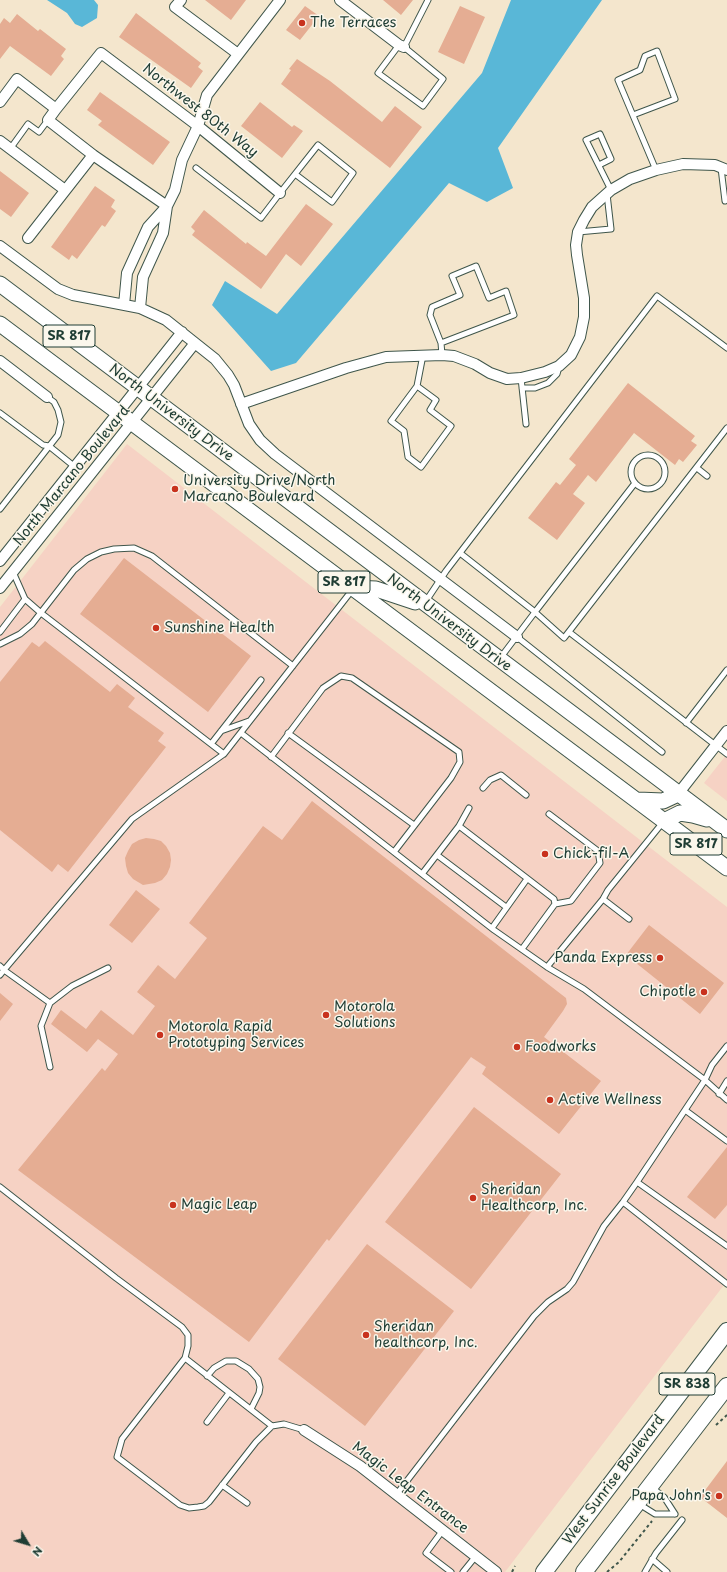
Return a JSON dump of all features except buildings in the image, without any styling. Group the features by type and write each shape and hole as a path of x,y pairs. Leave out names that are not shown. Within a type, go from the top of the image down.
{"highway":[{"name":"West Sunrise Boulevard","path":"544,1572 727,1331"},
{"name":"SR 838","path":"584,1572 727,1386"}],"main road":[{"name":"North University Drive","path":"0,284 721,826"},
{"name":"North University Drive","path":"0,324 727,868"},
{"path":"353,588 376,589 407,600 424,603"},
{"path":"638,800 663,800 678,794"},
{"path":"664,821 680,814 693,815 721,826"}],"street":[{"path":"181,0 176,7 238,54"},
{"path":"124,305 127,273 148,227 167,206 175,190 182,160 198,126 207,95 280,0"},
{"path":"340,0 401,46"},
{"name":"Northwest 80th Way","path":"56,109 101,53 198,126 280,192"},
{"path":"0,102 17,79 56,109 48,120 93,155 167,206"},
{"path":"0,141 65,190"},
{"path":"28,238 93,155"},
{"path":"241,404 346,368 386,357 423,355 454,356 475,364 490,373 521,383 559,366 571,355 580,337 584,317 584,298 576,245 578,232 592,208 609,191 630,179 656,170 683,164 715,165 725,167"},
{"path":"140,308 143,277 163,233 167,206"},
{"path":"0,246 58,289 73,295 140,308 166,320 182,332 215,359 228,375 249,424 260,440 275,454 517,637"},
{"name":"North Marcano Boulevard","path":"0,561 182,332"},
{"name":"North Marcano Boulevard","path":"0,588 195,343"},
{"path":"0,361 47,397"},
{"path":"678,794 727,731"},
{"name":"Magic Leap Entrance","path":"304,1430 360,1466 496,1572"}],"lane":[{"path":"401,46 443,79 423,106 378,73 401,46 428,0"},
{"path":"633,115 675,99 657,51 645,56 640,70 618,80 656,170"},
{"path":"10,149 28,124 39,132 48,120"},
{"path":"578,232 611,229 609,191 599,165 586,140 600,134 611,159 599,165"},
{"path":"196,168 261,218 280,192 318,145 353,173 332,202 295,174"},
{"path":"725,167 725,200 727,200"},
{"path":"441,343 514,315 506,292 489,298 476,266 452,276 460,295 432,307 430,315 441,343 442,355"},
{"path":"424,603 657,296 727,348"},
{"path":"417,386 436,400 430,410 451,426 422,467 408,457 404,431 391,421 417,386 423,355"},
{"path":"521,383 526,424"},
{"path":"0,509 58,435 61,422 58,410 54,402 47,397"},
{"path":"0,413 43,445 49,446 75,467"},
{"path":"460,554 535,612 564,638 727,428"},
{"path":"650,455 660,460 665,470 664,476 658,485 644,488 635,483 631,472 635,461 639,457 650,455"},
{"path":"697,468 707,476"},
{"path":"499,660 635,483"},
{"path":"0,644 20,634 41,613 74,570 87,559 107,550 134,548 152,556 293,666"},
{"path":"13,572 25,598 41,613 224,754"},
{"path":"0,975 2,968 132,819 224,754 353,588"},
{"path":"0,632 25,598"},
{"path":"569,632 727,754"},
{"path":"517,637 662,752"},
{"path":"686,723 727,670"},
{"path":"271,757 323,688 341,676 352,678 459,752 460,762 451,778 394,852"},
{"path":"211,744 261,680"},
{"path":"221,732 250,721"},
{"path":"241,733 492,928 547,967 584,989 705,1080 727,1100"},
{"path":"288,733 414,825"},
{"path":"483,788 490,780 501,775 526,795"},
{"path":"422,874 459,826 469,808"},
{"path":"522,949 555,904 571,902 600,863 598,851 549,814"},
{"path":"547,967 664,821"},
{"path":"459,826 554,899 555,904"},
{"path":"437,855 506,907"},
{"path":"492,928 528,879"},
{"path":"603,899 629,919"},
{"path":"2,968 50,1003"},
{"path":"50,1067 41,1026 50,1003 72,986 108,968"},
{"path":"396,1495 534,1316 548,1302 567,1289 573,1282 604,1226 637,1182 705,1080 712,1065 727,1046"},
{"path":"719,1094 727,1081"},
{"path":"685,1110 727,1141"},
{"path":"637,1182 727,1246"},
{"path":"0,1187 116,1278 182,1327 188,1335 188,1346 185,1358 122,1439 117,1457 180,1505 189,1508 204,1506 209,1502 256,1442 272,1426 284,1424 304,1430"},
{"path":"623,1202 727,1284"},
{"path":"185,1358 272,1426"},
{"path":"207,1376 214,1368 226,1361 236,1361 248,1369 258,1379 260,1387 259,1393 251,1409"},
{"path":"207,1422 229,1393"},
{"path":"222,1485 247,1503"},
{"path":"637,1502 655,1514 675,1514 664,1497 649,1486"},
{"path":"645,1572 652,1559 682,1520"},
{"path":"443,1530 426,1553 450,1572"},
{"path":"463,1572 476,1556"},
{"path":"652,1559 667,1572"}],"path":[{"path":"512,1572 515,1566"}],"shaded area":[{"path":"127,444 727,907 727,1281 505,1572 0,1572 0,607"},
{"path":"727,754 727,801 704,783"}],"water":[{"path":"47,0 94,0 98,5 97,18 82,27 75,24 67,13"},
{"path":"511,0 602,0 498,148 513,188 487,202 449,183 296,363 271,371 212,305 225,281 277,314 482,73"}],"place":[{"name":"The Terraces","path":"302,23"},
{"name":"University Drive/North Marcano Boulevard","path":"175,489"},
{"name":"Sunshine Health","path":"156,628"},
{"name":"Chick-fil-A","path":"545,854"},
{"name":"Panda Express","path":"660,958"},
{"name":"Chipotle","path":"704,992"},
{"name":"Motorola Solutions","path":"326,1015"},
{"name":"Motorola Rapid Prototyping Services","path":"160,1035"},
{"name":"Foodworks","path":"517,1047"},
{"name":"Active Wellness","path":"550,1100"},
{"name":"Sheridan Healthcorp, Inc.","path":"473,1198"},
{"name":"Magic Leap","path":"173,1205"},
{"name":"Sheridan healthcorp, Inc.","path":"366,1335"},
{"name":"Papa John's","path":"719,1496"}]}
